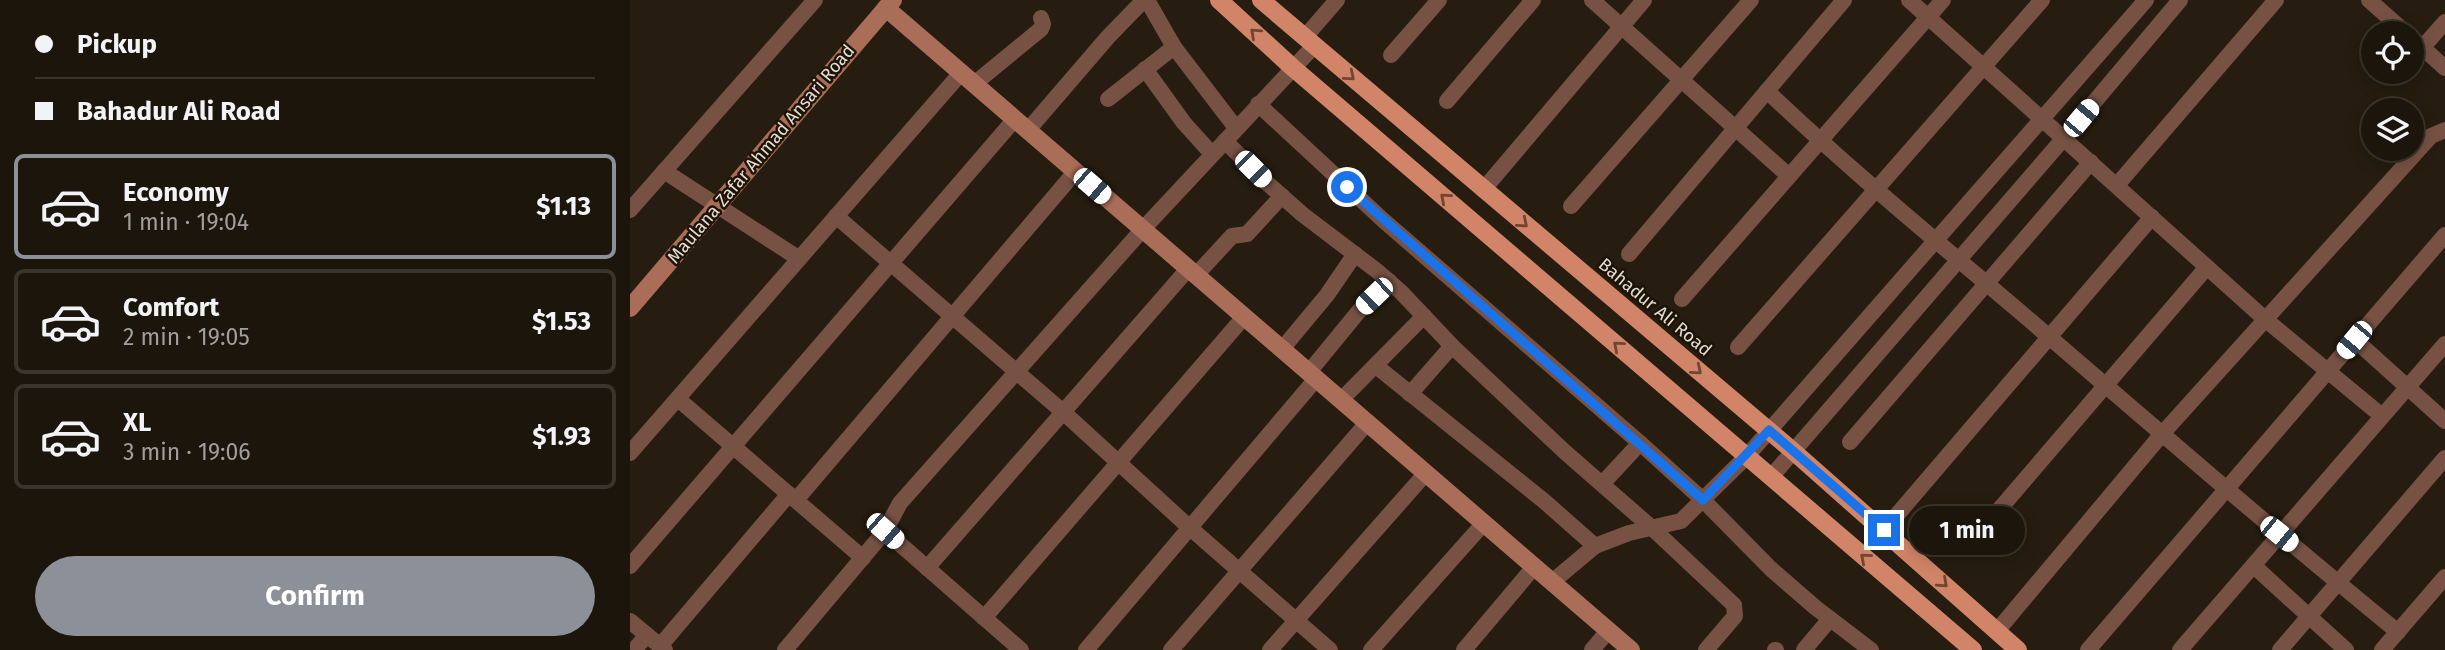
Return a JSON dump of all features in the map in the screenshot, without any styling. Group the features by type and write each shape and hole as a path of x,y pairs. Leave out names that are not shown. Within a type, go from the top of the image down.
{"main road":[{"path":"1219,0 1292,67 1973,650"},
{"name":"Bahadur Ali Road","path":"1261,0 1769,430 2018,650"}],"street":[{"path":"630,566 891,264 1021,124 1146,0 1174,47 1236,128"},
{"path":"785,650 885,531 900,503 1143,229 1292,67 1337,0"},
{"path":"1391,55 1439,0"},
{"path":"1447,101 1533,0"},
{"path":"1592,0 1789,176"},
{"path":"1483,190 1644,0"},
{"path":"1571,206 1751,0"},
{"path":"1629,254 1844,0"},
{"path":"1909,0 2266,320 2382,416"},
{"path":"1682,299 1943,0"},
{"path":"1738,347 2042,0"},
{"path":"1552,582 1595,546 1681,521 1703,500 1747,456 2146,0"},
{"path":"1771,477 2180,0"},
{"path":"2117,185 2276,0"},
{"path":"2369,0 2393,21"},
{"path":"630,210 808,2"},
{"path":"890,4 968,78 1631,650"},
{"name":"Maulana Zafar Ahmad Ansari Road","path":"630,308 890,4"},
{"path":"630,453 836,216 968,78 1041,29 1041,18"},
{"path":"2424,38 2445,22"},
{"path":"1108,99 1174,47"},
{"path":"2424,49 2445,68"},
{"path":"1145,69 1184,123 1212,154"},
{"path":"1767,91 1820,141 1958,261 2398,632"},
{"path":"1258,104 1433,265 1703,500 1771,569 1871,650"},
{"path":"1997,631 2162,434 2431,136 2445,130"},
{"path":"1225,141 1282,196 1389,281 1452,346 1564,452 1734,605 1735,615 1706,650"},
{"path":"1850,442 2091,162"},
{"path":"664,171 798,258"},
{"path":"630,621 662,648 1076,171"},
{"path":"928,568 1062,411 1192,272 1231,236 1247,234 1282,196"},
{"path":"836,216 1062,411 1238,571 1330,650"},
{"path":"1884,530 2152,217"},
{"path":"2088,650 2445,235"},
{"path":"1282,349 1327,295 1355,254"},
{"path":"1968,546 2207,267"},
{"path":"1086,650 1313,376 1359,311 1389,281"},
{"path":"1341,400 1424,316"},
{"path":"984,618 1244,317"},
{"path":"2354,340 2445,421"},
{"path":"2180,650 2445,344"},
{"path":"1410,394 1452,346"},
{"path":"1376,366 1544,501 1595,546"},
{"path":"678,399 863,558"},
{"path":"1171,650 1367,423"},
{"path":"1602,484 1640,443"},
{"path":"2280,650 2445,458"},
{"path":"1270,650 1426,473"},
{"path":"1371,650 1484,523"},
{"path":"885,531 1021,650"},
{"path":"2254,566 2346,650"},
{"path":"1464,650 1534,567"},
{"path":"2382,650 2445,577"},
{"path":"1804,650 1830,619"},
{"path":"1592,650 1608,631"},
{"path":"634,650 647,635"}],"route":[{"path":"1347,187 1504,328 1612,418 1703,500 1769,430 1884,530"}]}
